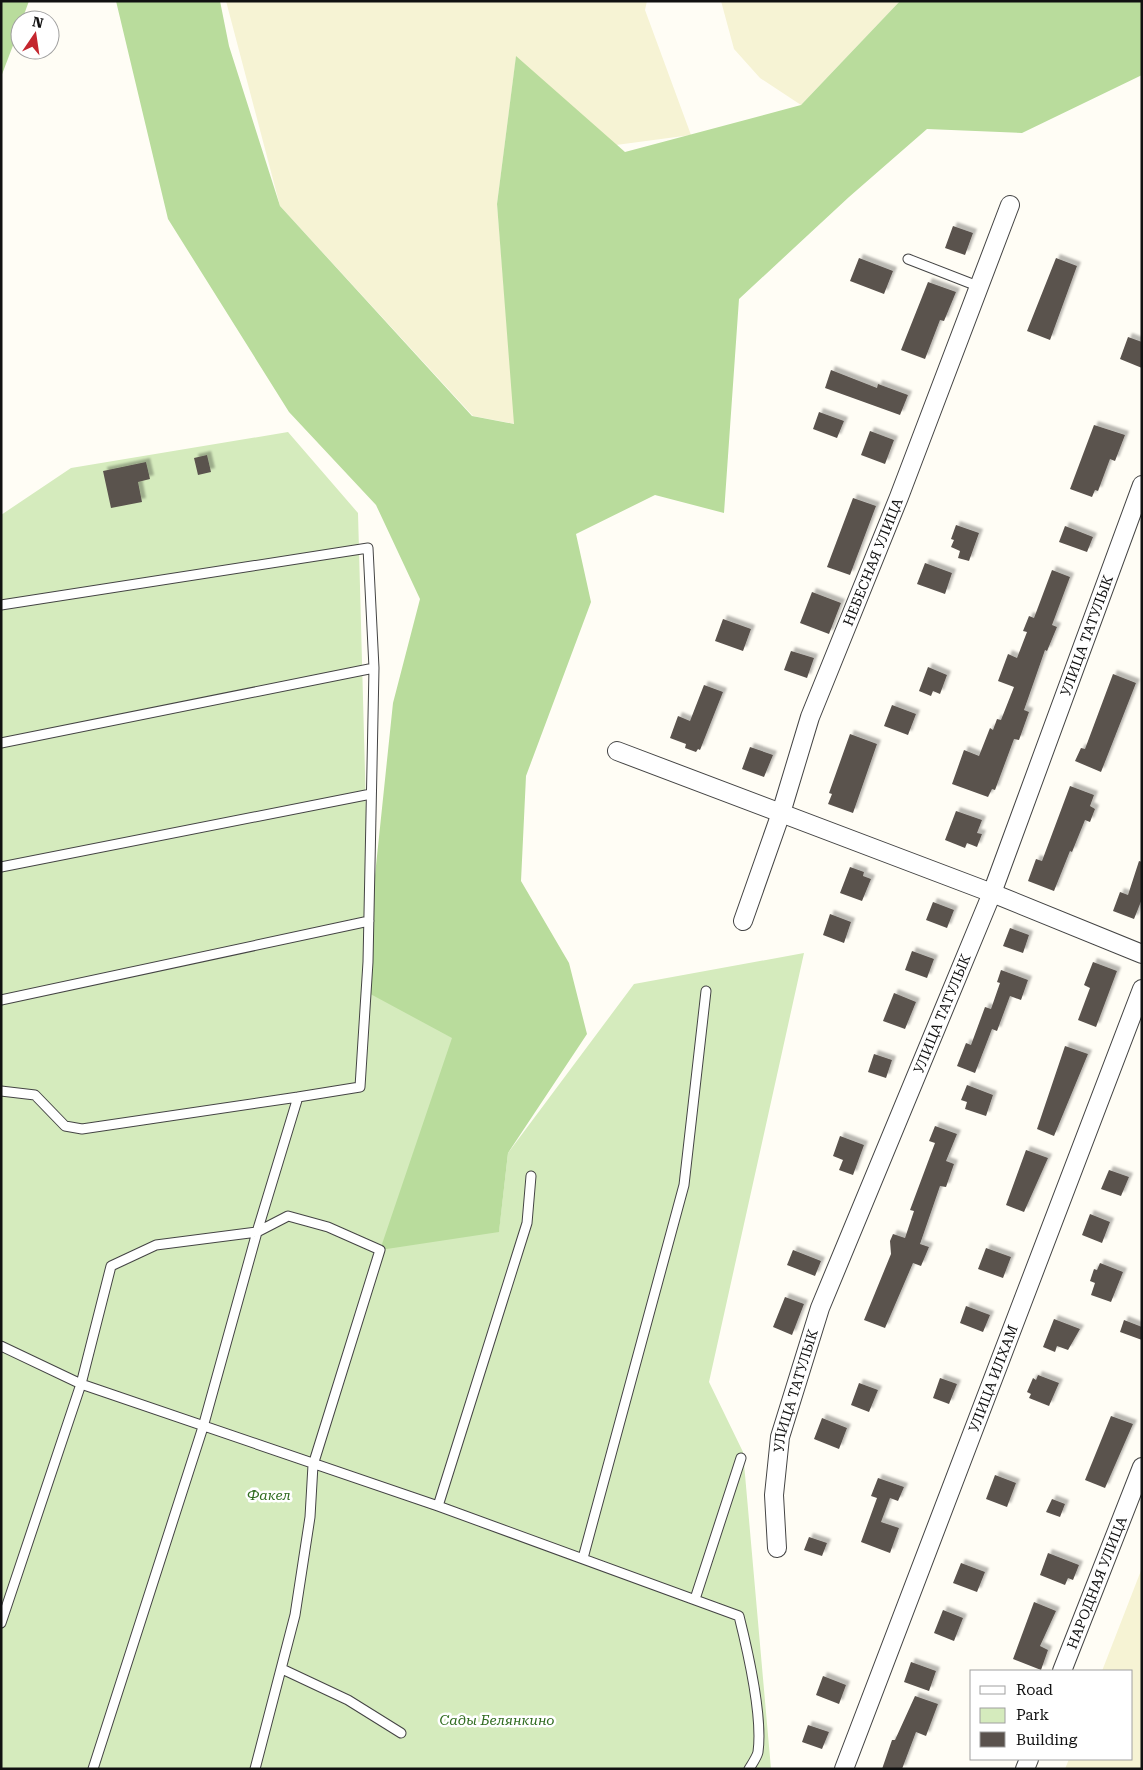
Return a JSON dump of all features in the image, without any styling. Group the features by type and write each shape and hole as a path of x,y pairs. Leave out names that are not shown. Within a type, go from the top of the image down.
{"street":[{"name":"НЕБЕСНАЯ УЛИЦА","path":"743,921 781,813 810,717 899,497 1010,205"},
{"name":"УЛИЦА ТАТУЛЫК","path":"777,1548 774,1495 780,1437 820,1308 992,893 1142,485"},
{"path":"617,751 992,893 1142,954"},
{"name":"УЛИЦА ИЛХАМ","path":"844,1769 1142,989"},
{"name":"НАРОДНАЯ УЛИЦА","path":"1062,1670 1142,1467"}],"lane":[{"path":"908,259 980,287"},
{"path":"1,605 368,548 374,668 369,921 360,1087 82,1129 65,1126 35,1095 1,1091"},
{"path":"1,743 374,668"},
{"path":"1,867 371,794"},
{"path":"1,1000 369,921"},
{"path":"582,1558 684,1184 706,991"},
{"path":"93,1769 202,1427 257,1232 298,1097"},
{"path":"438,1506 527,1222 531,1176"},
{"path":"1,1624 80,1384 111,1266 156,1245 257,1232 288,1216 328,1227 380,1250 313,1465 307,1537 295,1615 255,1769"},
{"path":"1,1346 80,1384 313,1465 438,1506 739,1616 748,1653 758,1722 758,1753 749,1769"},
{"path":"695,1599 741,1458"},
{"path":"282,1669 348,1700 401,1734"}],"shaded area":[{"path":"226,1 647,1 645,10 691,135 616,145 516,57 497,204 515,424 473,416 280,206"},
{"path":"721,1 900,1 801,105 760,78 734,49"},
{"path":"1142,1568 1142,1769 1065,1769 1069,1760 1133,1760 1133,1670 1102,1670"}],"green space":[{"path":"1,1 29,1 26,10 10,10 10,53 1,77"},
{"path":"116,1 220,1 229,46 280,206 472,416 514,424 497,204 516,56 625,152 801,105 900,1 1142,1 1142,75 1022,133 927,129 849,197 739,299 724,513 655,495 576,534 591,602 526,776 521,881 569,963 587,1034 508,1153 499,1232 380,1250 452,1038 363,990 393,703 420,599 376,505 289,412 168,219"},
{"name":"Факел","path":"288,432 358,513 369,921 461,1042 499,1231 508,1153 634,984 804,953 709,1382 743,1452 771,1769 1,1769 1,515 71,468"}],"building":[{"path":"953,226 973,233 965,255 945,248"},
{"path":"859,258 893,271 884,294 850,281"},
{"path":"1056,258 1077,266 1050,340 1027,331"},
{"path":"928,282 956,292 944,321 940,320 925,359 901,350"},
{"path":"1128,337 1142,342 1142,368 1120,359"},
{"path":"831,370 877,388 878,384 908,395 900,415 825,388"},
{"path":"819,412 844,421 837,438 813,429"},
{"path":"1094,425 1125,435 1115,461 1110,459 1098,491 1095,490 1092,497 1070,489"},
{"path":"870,431 894,440 885,464 861,455"},
{"path":"207,455 211,472 198,475 194,458"},
{"path":"146,462 150,479 138,482 142,502 111,508 103,471"},
{"path":"853,498 876,506 850,575 827,567"},
{"path":"956,525 979,533 969,561 958,558 960,551 951,547 954,540 951,539"},
{"path":"1065,526 1093,537 1087,552 1059,542"},
{"path":"925,563 952,573 945,594 917,584"},
{"path":"1052,570 1070,577 1052,625 1057,627 1047,651 1045,650 1024,710 1029,712 1019,740 1014,739 995,790 992,789 988,797 952,784 964,750 979,756 990,728 993,730 997,719 1001,720 1014,687 998,681 1008,654 1017,658 1027,632 1023,631 1029,616 1034,618"},
{"path":"812,592 841,603 829,634 800,623"},
{"path":"723,619 751,629 743,651 715,641"},
{"path":"791,651 814,658 807,678 784,670"},
{"path":"928,667 947,675 940,694 933,691 931,696 919,691"},
{"path":"1113,674 1136,683 1101,772 1075,761 1081,748 1085,749"},
{"path":"704,685 723,692 700,750 698,749 696,752 685,748 686,744 670,738 678,716 690,721"},
{"path":"892,705 916,714 908,735 884,726"},
{"path":"850,734 877,744 853,813 828,804 832,794 829,793"},
{"path":"750,747 773,755 764,777 742,769"},
{"path":"1070,786 1094,795 1090,806 1095,809 1090,822 1085,820 1054,891 1028,881 1036,859 1042,861"},
{"path":"956,811 982,820 977,833 982,834 977,847 967,843 965,848 945,840"},
{"path":"1139,861 1142,862 1142,899 1134,919 1113,911 1120,892 1128,895"},
{"path":"850,867 864,872 863,876 871,879 862,901 840,893"},
{"path":"933,902 954,910 947,928 926,920"},
{"path":"830,914 851,922 844,943 823,935"},
{"path":"1010,928 1029,935 1023,953 1003,946"},
{"path":"912,951 934,959 927,978 905,970"},
{"path":"1093,962 1117,971 1096,1027 1078,1020 1090,988 1084,985"},
{"path":"1001,970 1028,980 1021,1000 1010,996 997,1031 992,1029 975,1073 957,1066 966,1043 971,1045 985,1007 991,1009 1000,983 997,982"},
{"path":"894,993 916,1002 905,1029 883,1021"},
{"path":"1065,1046 1088,1054 1054,1136 1037,1129"},
{"path":"874,1054 892,1060 886,1078 868,1072"},
{"path":"967,1085 993,1095 986,1116 965,1109 967,1102 961,1100"},
{"path":"935,1126 957,1134 946,1161 954,1164 946,1187 940,1186 920,1244 929,1247 921,1266 913,1263 885,1328 864,1320 891,1254 890,1241 893,1234 905,1238 914,1211 910,1210 935,1143 929,1141"},
{"path":"840,1136 864,1145 853,1175 839,1170 843,1160 833,1156"},
{"path":"1026,1150 1048,1158 1024,1212 1006,1205"},
{"path":"1109,1170 1129,1177 1121,1196 1101,1189"},
{"path":"1090,1214 1110,1222 1102,1243 1082,1235"},
{"path":"986,1248 1011,1257 1003,1278 978,1269"},
{"path":"793,1250 821,1261 815,1276 787,1265"},
{"path":"1100,1263 1123,1272 1111,1302 1091,1295 1095,1283 1090,1281 1094,1269 1097,1270"},
{"path":"785,1297 804,1304 792,1335 773,1327"},
{"path":"966,1306 990,1315 983,1332 960,1323"},
{"path":"1054,1319 1080,1329 1068,1350 1057,1346 1055,1352 1043,1347"},
{"path":"1124,1320 1142,1327 1142,1340 1120,1332"},
{"path":"1038,1375 1059,1383 1049,1406 1029,1398 1031,1394 1027,1392 1033,1378 1036,1380"},
{"path":"940,1378 957,1384 949,1404 933,1398"},
{"path":"859,1383 878,1390 869,1412 851,1405"},
{"path":"1111,1416 1133,1424 1105,1488 1085,1480"},
{"path":"822,1418 847,1428 839,1449 814,1439"},
{"path":"995,1475 1016,1483 1007,1507 986,1499"},
{"path":"878,1478 904,1487 898,1501 890,1498 881,1522 899,1528 890,1553 861,1542 877,1498 871,1496"},
{"path":"1052,1499 1065,1504 1060,1517 1046,1512"},
{"path":"809,1537 827,1543 822,1556 804,1550"},
{"path":"1048,1553 1079,1565 1073,1580 1068,1578 1065,1585 1040,1575"},
{"path":"961,1563 985,1572 977,1592 953,1583"},
{"path":"1034,1602 1056,1611 1040,1646 1048,1650 1041,1670 1013,1659"},
{"path":"943,1610 963,1618 954,1641 934,1633"},
{"path":"911,1662 936,1671 929,1691 904,1682"},
{"path":"823,1676 846,1685 839,1704 816,1695"},
{"path":"915,1696 938,1704 926,1736 916,1732 902,1769 882,1769 892,1740 895,1740"},
{"path":"808,1725 829,1732 822,1749 802,1742"}],"park label":[{"name":"Сады Белянкино","path":"497,1720"}]}
